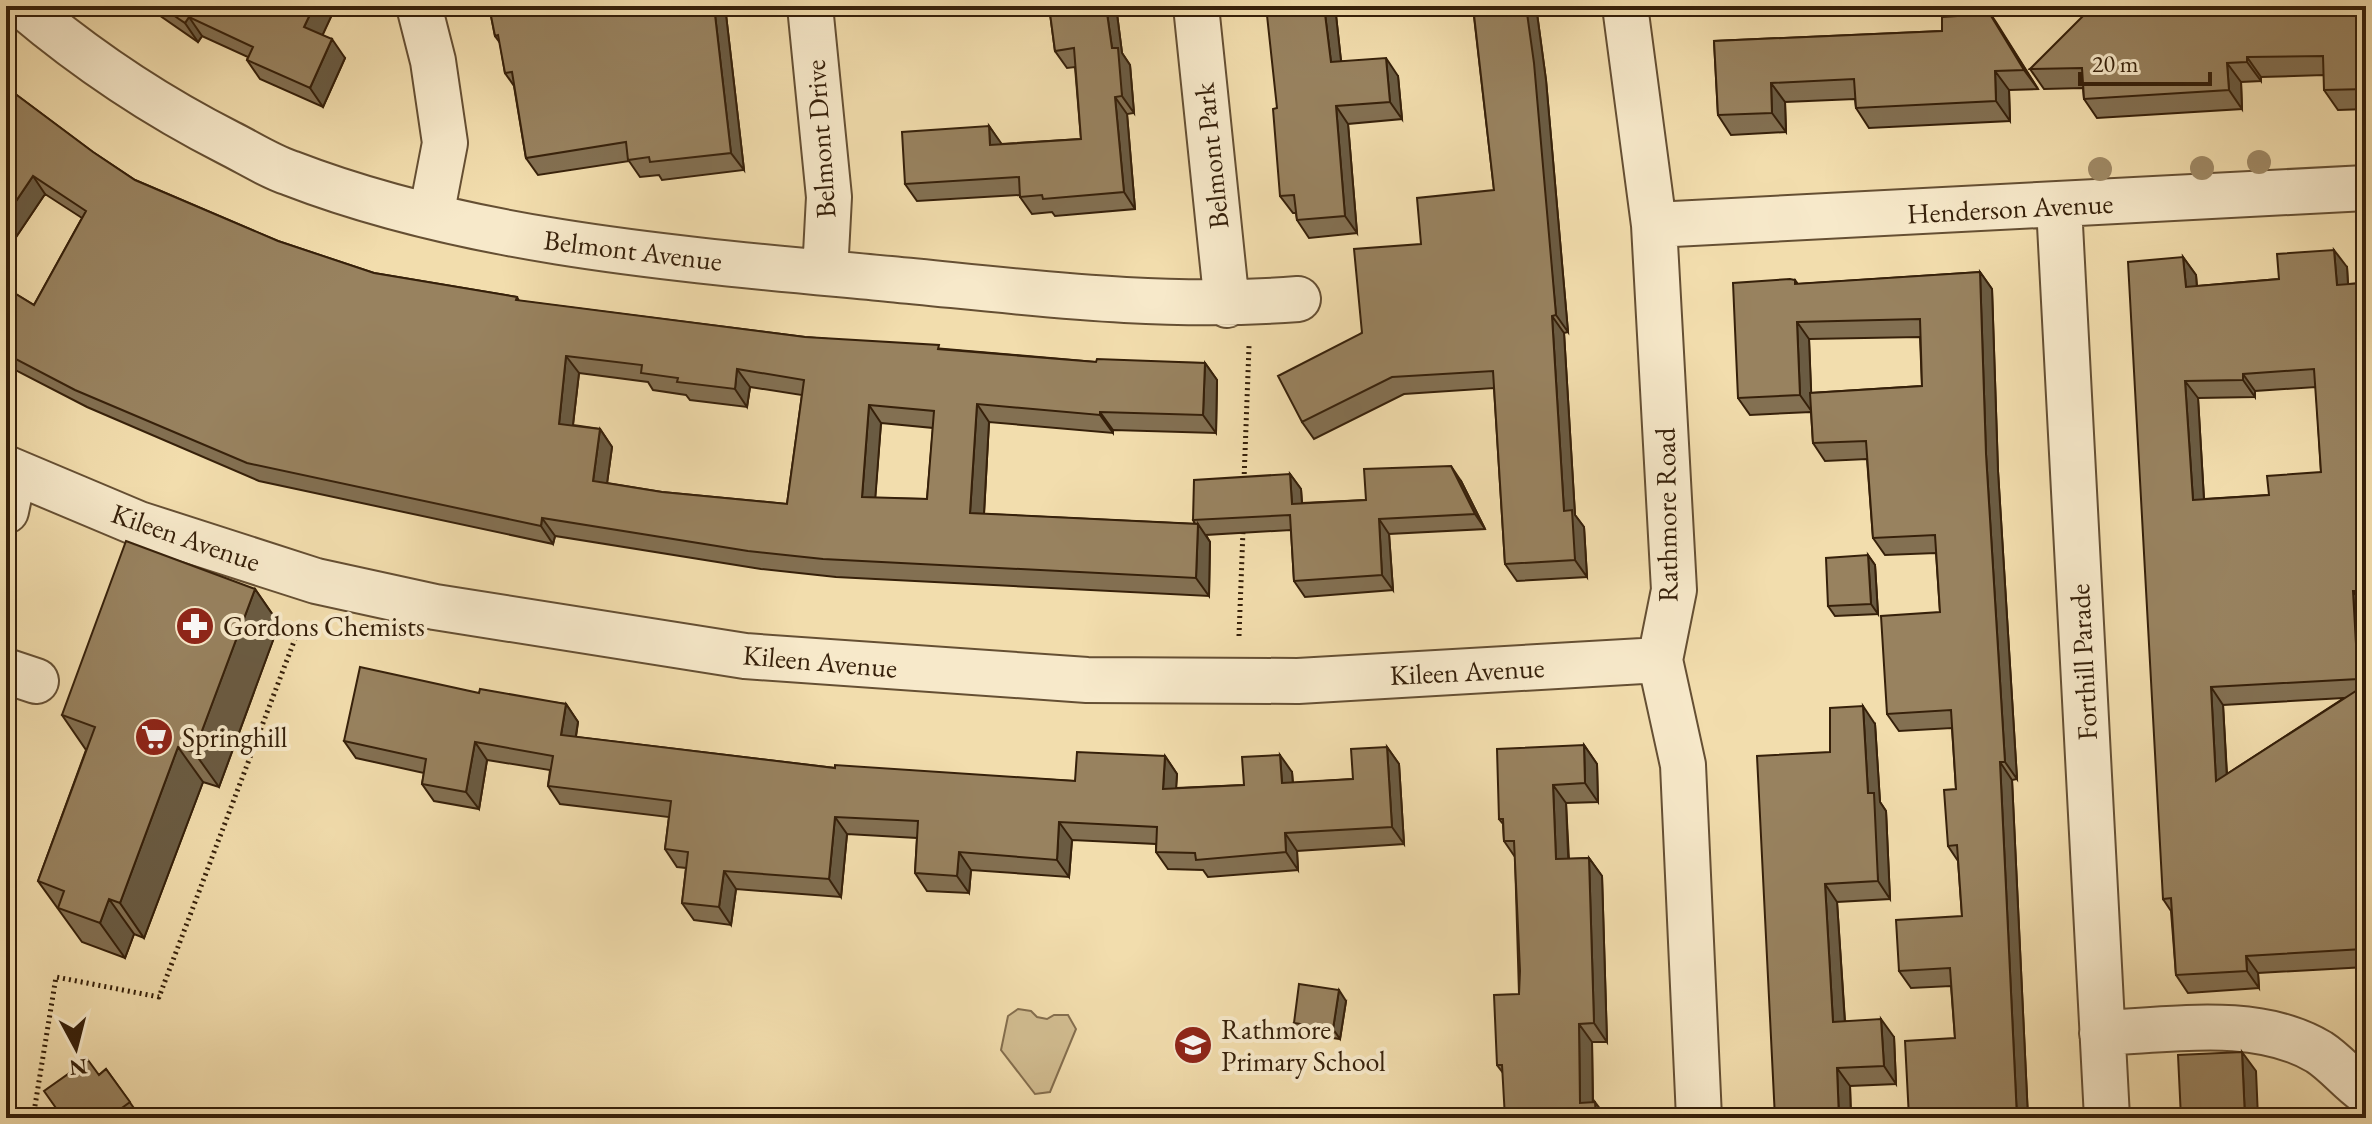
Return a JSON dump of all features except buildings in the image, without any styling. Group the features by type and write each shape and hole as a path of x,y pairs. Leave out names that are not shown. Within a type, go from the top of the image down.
{"street":[{"name":"Belmont Avenue","path":"23,6 76,51 160,108 288,173 431,216 516,236 825,273 1138,303 1238,304 1298,299"},
{"path":"419,6 433,61 445,143 431,216"},
{"name":"Belmont Drive","path":"810,6 829,197 825,273"},
{"name":"Belmont Park","path":"1196,6 1238,304"},
{"name":"Rathmore Road","path":"1625,6 1654,225 1674,590 1660,660 1683,765 1699,1118"},
{"name":"Henderson Avenue","path":"1654,225 2366,188"},
{"name":"Forthill Parade","path":"2059,206 2107,1118"},
{"name":"Kileen Avenue","path":"9,484 316,581 435,607 745,656 1087,680 1237,681 1298,681 1660,660"},
{"path":"2102,1033 2234,1030 2281,1035 2321,1053 2366,1092"}],"path":[{"path":"1238,304 1244,494"},
{"path":"1237,681 1243,526"},
{"path":"33,1118 56,977 159,997 316,581"}],"shaded area":[{"path":"1018,1009 1047,1019 1054,1015 1068,1015 1076,1029 1050,1092 1035,1094 1001,1050 1008,1016"}],"place":[{"name":"Gordons Chemists","path":"195,626"},
{"name":"Springhill","path":"154,737"},
{"name":"Rathmore Primary School","path":"1193,1045"}]}
